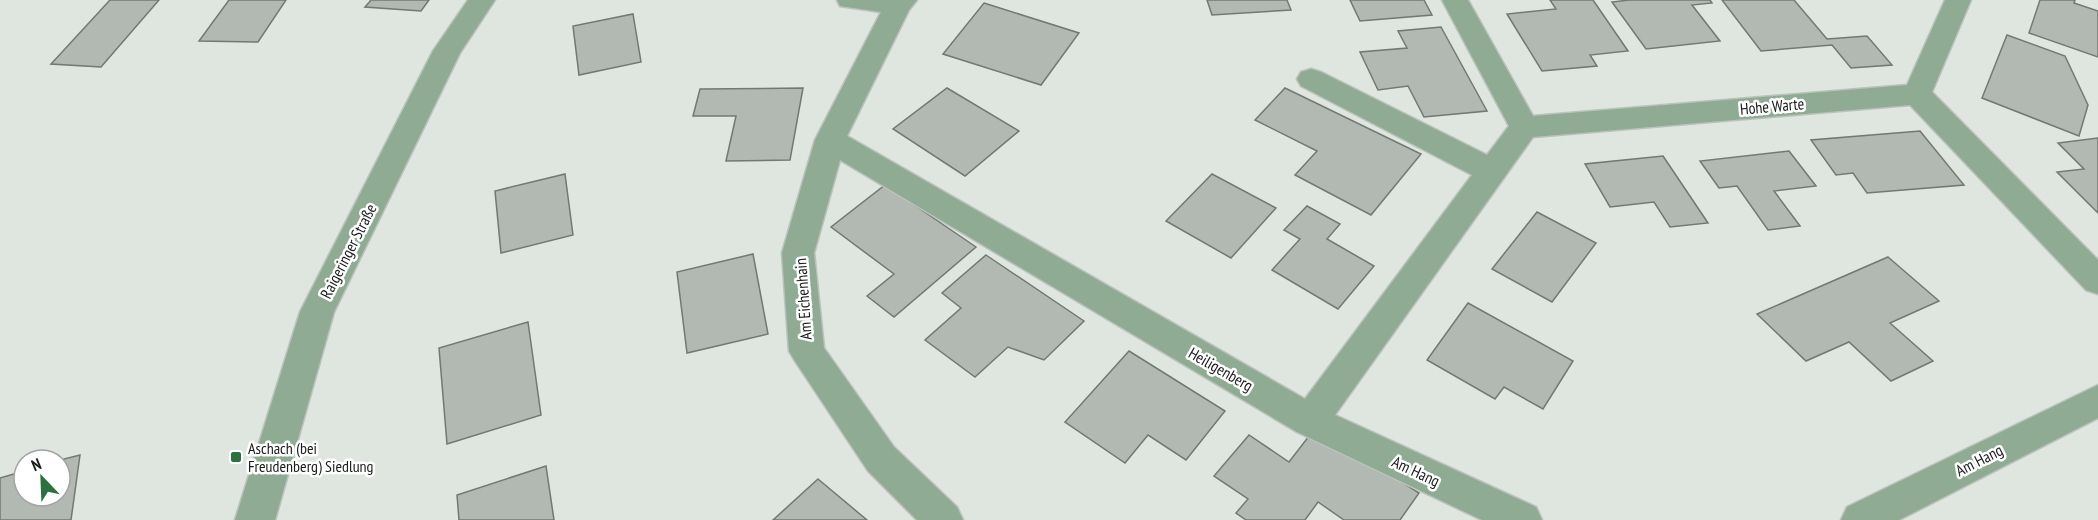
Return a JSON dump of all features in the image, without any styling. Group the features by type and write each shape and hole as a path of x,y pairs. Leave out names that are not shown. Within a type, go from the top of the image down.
{"street":[{"name":"Raigeringer Straße","path":"255,520 317,312 447,51 482,0"},
{"path":"830,141 901,2 850,0"},
{"path":"1310,421 1524,127 1455,0"},
{"path":"1958,0 1917,94 2098,280"},
{"path":"1311,79 1493,172"},
{"name":"Hohe Warte","path":"1524,127 1917,94"},
{"name":"Heiligenberg","path":"830,141 1310,421"},
{"name":"Am Eichenhain","path":"830,141 798,253 807,351 881,459 943,520"},
{"name":"Am Hang","path":"1860,520 2098,400"},
{"name":"Am Hang","path":"1310,421 1522,520"}],"building":[{"path":"110,0 159,0 101,67 51,64"},
{"path":"229,0 286,0 258,42 199,41"},
{"path":"371,0 429,0 421,11 365,7"},
{"path":"1207,0 1287,0 1291,10 1212,15"},
{"path":"1350,0 1424,0 1432,15 1360,21"},
{"path":"1550,0 1593,0 1628,51 1590,55 1597,66 1542,71 1507,14 1556,9"},
{"path":"1710,0 1712,3 1692,5 1720,41 1646,49 1612,2"},
{"path":"1722,0 1794,0 1827,39 1867,36 1892,65 1851,68 1832,45 1761,51"},
{"path":"2040,0 2075,0 2074,3 2098,11 2098,57 2029,33"},
{"path":"984,3 1079,33 1041,85 943,54"},
{"path":"633,14 641,62 579,75 573,26"},
{"path":"1441,27 1487,111 1424,117 1408,86 1378,90 1360,52 1407,48 1398,31"},
{"path":"2007,35 2065,56 2088,105 2079,136 1982,98"},
{"path":"803,88 790,160 726,161 736,116 693,116 700,89"},
{"path":"947,88 1019,131 965,176 893,129"},
{"path":"1285,88 1421,154 1371,215 1295,175 1317,151 1255,120"},
{"path":"1920,131 1964,185 1867,193 1853,173 1836,175 1811,140"},
{"path":"2098,138 2098,213 2057,172 2084,169 2058,143"},
{"path":"1789,151 1816,186 1774,191 1800,226 1768,230 1737,186 1719,188 1700,161"},
{"path":"1663,156 1708,223 1670,227 1654,202 1610,207 1585,164"},
{"path":"565,174 573,235 501,253 495,191"},
{"path":"1212,174 1276,208 1231,258 1166,221"},
{"path":"885,185 976,247 894,317 867,296 894,274 831,227"},
{"path":"1307,206 1340,224 1327,239 1374,266 1338,309 1272,270 1300,239 1284,230"},
{"path":"1537,212 1596,243 1552,302 1492,269"},
{"path":"753,254 768,334 687,353 677,272"},
{"path":"986,255 1084,321 1044,360 1008,347 975,377 925,340 961,308 942,293"},
{"path":"1888,257 1939,301 1890,323 1933,361 1891,381 1849,342 1806,361 1757,314"},
{"path":"1468,303 1573,361 1543,409 1504,387 1495,399 1427,360"},
{"path":"528,322 541,415 447,444 439,348"},
{"path":"1129,351 1225,411 1186,460 1148,435 1125,463 1065,422"},
{"path":"1316,427 1419,493 1400,520 1344,520 1318,502 1305,520 1246,520 1236,513 1248,499 1214,476 1249,435 1289,462"},
{"path":"80,455 71,520 0,520 0,478 12,474 12,508 72,508 72,457"},
{"path":"546,466 554,520 459,520 457,495"},
{"path":"818,479 867,520 773,520"}],"place":[{"name":"Aschach (bei Freudenberg) Siedlung","path":"236,457"}]}
